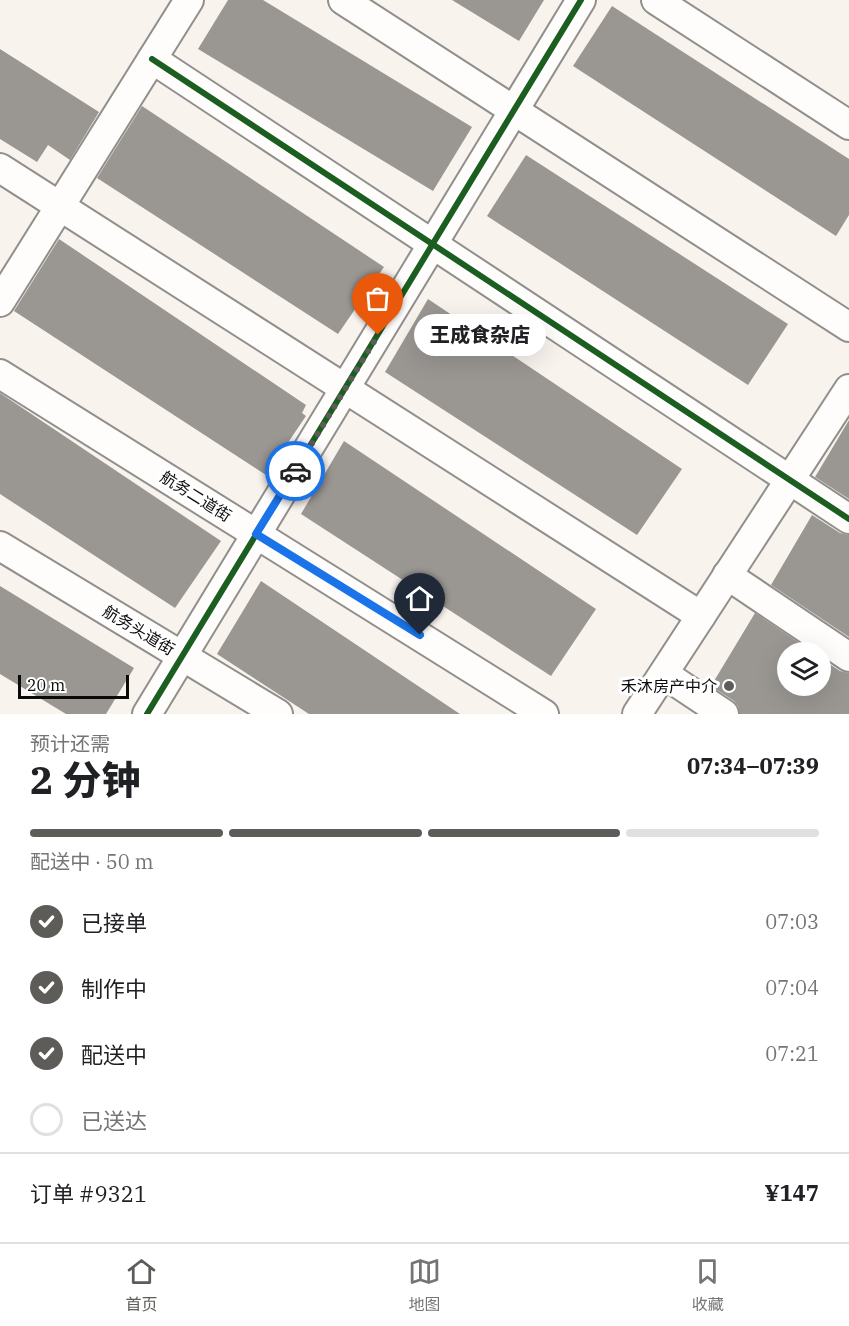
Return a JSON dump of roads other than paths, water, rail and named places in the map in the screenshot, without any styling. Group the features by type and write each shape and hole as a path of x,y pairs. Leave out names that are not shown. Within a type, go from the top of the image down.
{"street":[{"path":"0,302 189,0"},
{"path":"343,0 849,327"},
{"path":"147,714 581,0"},
{"path":"656,0 849,125"},
{"path":"152,59 849,519"},
{"path":"0,168 701,616"},
{"name":"航务二道街","path":"0,374 544,714"},
{"path":"637,714 849,389"},
{"name":"航务头道街","path":"0,546 278,714"},
{"path":"727,575 849,657"},
{"path":"664,674 724,714"}],"place":[{"name":"王成食杂店","path":"378,335"},
{"name":"禾沐房产中介","path":"729,686"}]}
